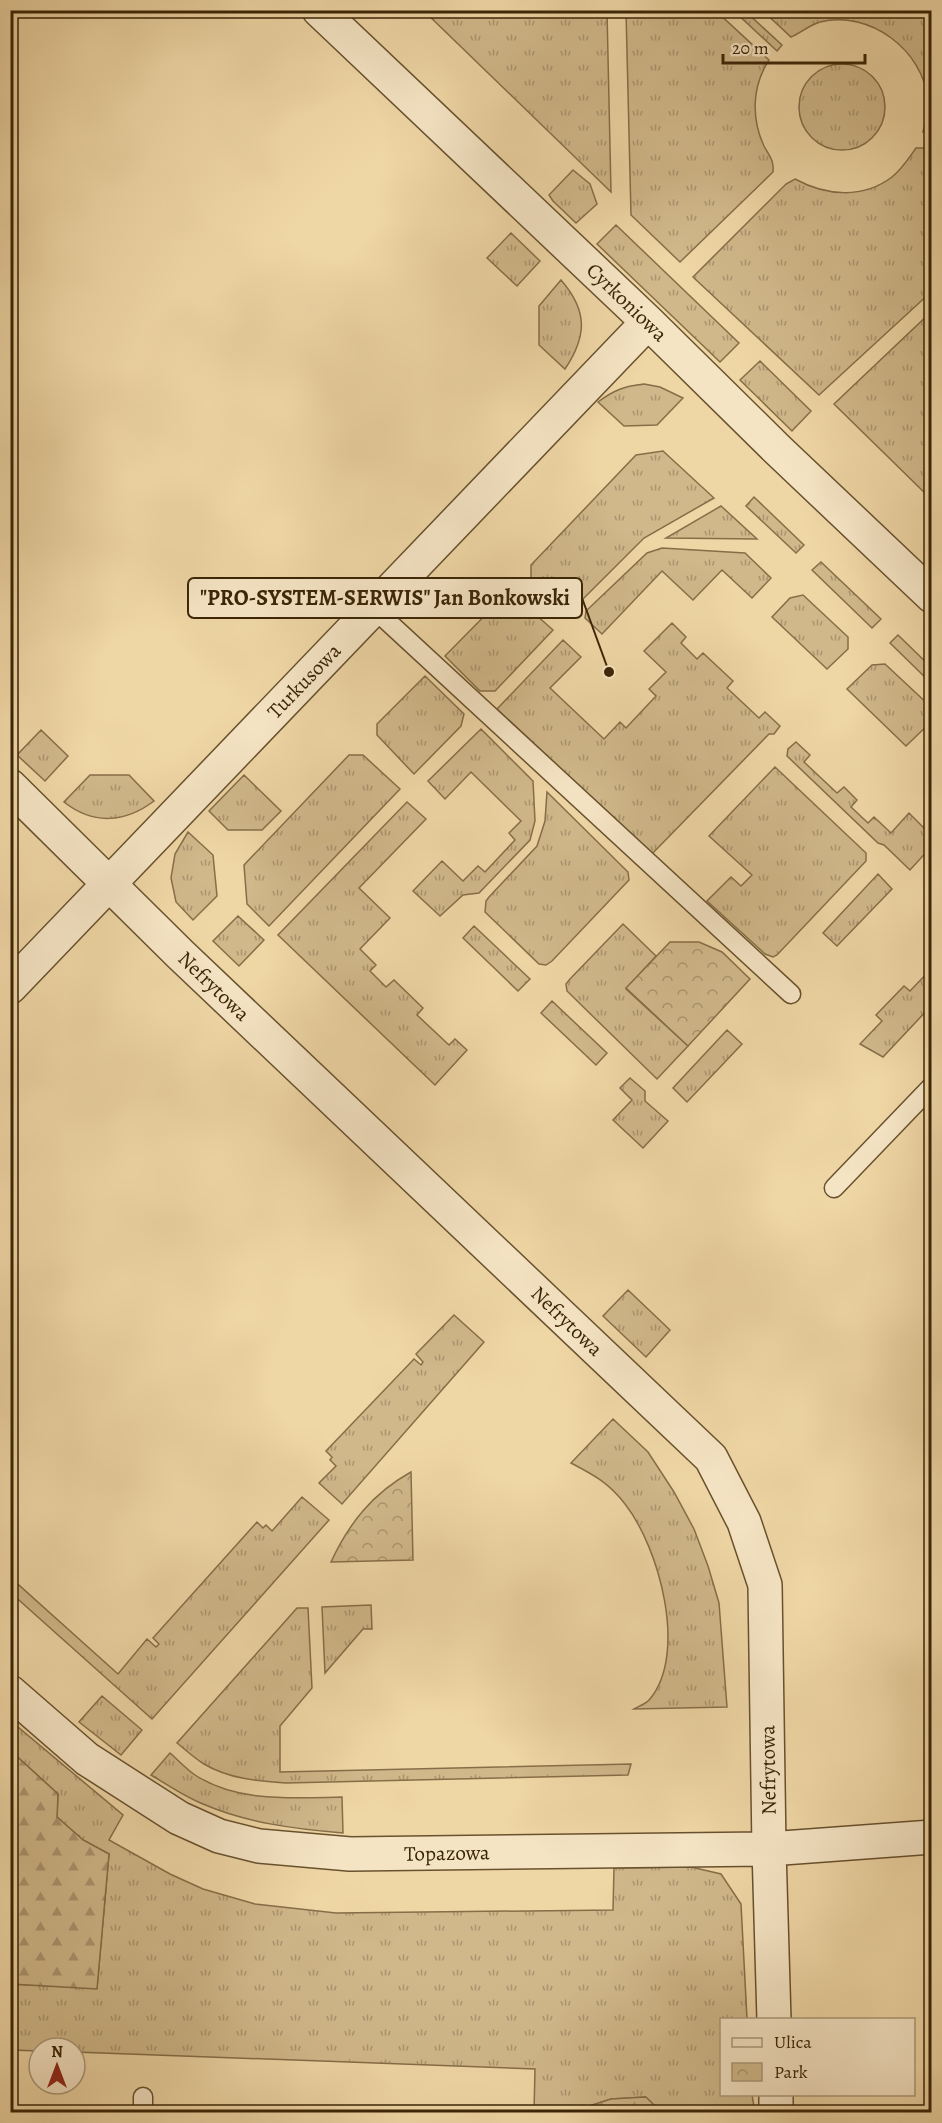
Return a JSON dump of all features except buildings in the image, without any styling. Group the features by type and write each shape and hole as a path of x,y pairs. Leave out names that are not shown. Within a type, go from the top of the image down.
{"street":[{"name":"Cyrkoniowa","path":"319,10 648,322 778,450 932,596"},
{"name":"Turkusowa","path":"10,987 648,322"},
{"name":"Nefrytowa","path":"10,786 197,970 711,1458 744,1522 765,1585 774,2018"},
{"name":"Topazowa","path":"10,1692 87,1759 179,1818 219,1836 259,1846 350,1854 769,1849 932,1837"},
{"path":"776,2096 776,2112"}],"lane":[{"path":"373,608 791,994"},
{"path":"834,1188 932,1086"}],"green space":[{"path":"424,11 607,11 611,192"},
{"path":"626,11 716,11 769,60 759,80 755,113 760,135 772,161 773,172 680,262 631,215"},
{"path":"734,11 745,11 782,45 777,51"},
{"path":"763,11 931,11 931,132 923,132 928,104 924,82 916,65 905,50 891,38 875,28 857,22 839,20 816,23 791,37"},
{"path":"842,64 866,71 878,83 885,107 878,131 866,143 842,150 818,143 806,131 799,107 806,83 818,71"},
{"path":"916,148 931,148 931,292 819,395 693,277 786,184 795,179 832,192 857,192 869,189 896,174"},
{"path":"573,170 590,184 597,204 576,223 549,195"},
{"path":"616,225 739,343 720,362 597,244"},
{"path":"511,233 540,261 517,286 487,258"},
{"path":"561,280 576,302 581,324 581,335 565,369 539,345 539,306"},
{"path":"931,312 931,499 834,404"},
{"path":"760,361 811,411 792,431 740,380"},
{"path":"644,384 660,387 683,398 657,425 624,426 598,402 620,389"},
{"path":"663,451 714,498 644,538 570,612 531,577 531,565 636,455"},
{"path":"754,497 804,545 796,553 746,506"},
{"path":"721,506 757,539 666,538"},
{"path":"662,548 745,553 771,578 752,598 722,570 693,600 662,571 602,634 585,618 586,611 647,553"},
{"path":"821,562 881,619 872,628 812,570"},
{"path":"509,591 553,630 495,691 480,691 445,656"},
{"path":"803,595 848,637 848,649 827,669 772,617 790,598"},
{"path":"672,623 686,637 681,643 697,659 703,653 733,681 727,688 759,718 765,712 780,726 774,734 769,734 650,856 497,709 563,640 581,657 550,688 604,739 620,722 626,728 656,696 649,689 666,672 644,651"},
{"path":"898,635 931,667 931,683 890,643"},
{"path":"885,664 931,707 931,722 906,746 847,689 872,665"},
{"path":"425,676 464,714 461,726 414,774 377,735 377,724"},
{"path":"481,729 533,781 535,821 530,840 479,893 463,895 440,916 413,891 442,861 463,881 478,866 485,872 515,840 509,833 521,821 471,772 445,799 428,781"},
{"path":"41,730 68,756 45,781 17,755"},
{"path":"796,742 810,755 804,762 837,793 844,787 857,800 851,807 868,823 874,817 891,833 909,813 931,835 931,847 910,870 884,845 878,843 787,756 788,749"},
{"path":"349,755 363,755 400,789 269,926 247,904 244,865"},
{"path":"775,767 866,853 866,861 773,957 765,954 707,901 731,877 741,886 752,875 709,836"},
{"path":"90,775 129,775 154,801 132,814 120,817 98,818 86,815 64,802"},
{"path":"244,775 281,811 262,830 228,830 209,811"},
{"path":"547,792 628,872 629,880 546,965 539,964 485,912 486,901 489,897 537,846 545,821"},
{"path":"407,802 426,819 359,888 390,918 360,949 376,965 370,971 386,987 394,980 423,1008 417,1015 449,1045 455,1039 467,1050 435,1085 278,935"},
{"path":"188,832 213,855 217,896 193,920 176,902 171,878 175,854"},
{"path":"878,874 892,889 837,946 823,933"},
{"path":"238,916 264,940 239,966 213,941"},
{"path":"623,924 656,956 626,989 688,1046 657,1079 567,991 566,984 570,979"},
{"path":"474,926 530,979 518,991 463,938"},
{"path":"670,942 699,942 722,952 750,979 688,1046 626,988"},
{"path":"931,969 931,1006 883,1057 860,1044 882,1021 876,1015 904,986 910,991"},
{"path":"552,1001 607,1053 596,1065 541,1013"},
{"path":"727,1030 742,1044 687,1102 673,1088"},
{"path":"630,1078 645,1091 645,1101 668,1121 643,1148 613,1120 632,1100 620,1088"},
{"path":"628,1290 670,1330 646,1357 603,1316"},
{"path":"454,1315 484,1342 342,1504 319,1483 336,1466 326,1451 414,1359 421,1365 423,1362 416,1354"},
{"path":"613,1419 648,1452 674,1492 694,1529 719,1603 727,1707 634,1709 650,1699 661,1679 667,1655 668,1628 658,1572 649,1546 625,1504 601,1480 571,1463"},
{"path":"411,1472 413,1560 331,1562 346,1534 364,1510 385,1489"},
{"path":"302,1497 329,1520 152,1719 11,1593 11,1578 118,1674 147,1639 156,1647 159,1644 153,1638 257,1522 263,1528 266,1525 272,1531"},
{"path":"371,1605 372,1629 363,1629 325,1673 322,1607"},
{"path":"297,1608 308,1608 312,1688 280,1726 280,1772 631,1764 628,1775 286,1783 254,1780 223,1773 193,1757 177,1743"},
{"path":"102,1696 142,1730 121,1755 79,1722"},
{"path":"12,1722 123,1815 109,1840 170,1874 203,1889 255,1904 336,1913 613,1910 614,1868 691,1867 721,1874 741,1904 747,2018 720,2018 720,2096 752,2096 755,2112 661,2112 645,2097 611,2099 571,2112 534,2112 535,2069 87,2052 87,2036 27,2036 27,2051 11,2050 11,1984 97,1988 109,1854 83,1840 57,1817 58,1794 11,1751"},
{"path":"11,1751 58,1794 57,1817 83,1840 109,1854 97,1989 11,1984"},
{"path":"170,1753 195,1775 212,1784 248,1795 286,1798 342,1797 343,1833 289,1827 254,1820 220,1811 196,1801 151,1775"},
{"path":"646,2097 661,2112 571,2112 611,2099"}],"place":[{"name":"\"PRO-SYSTEM-SERWIS\" Jan Bonkowski","path":"609,672"}]}
